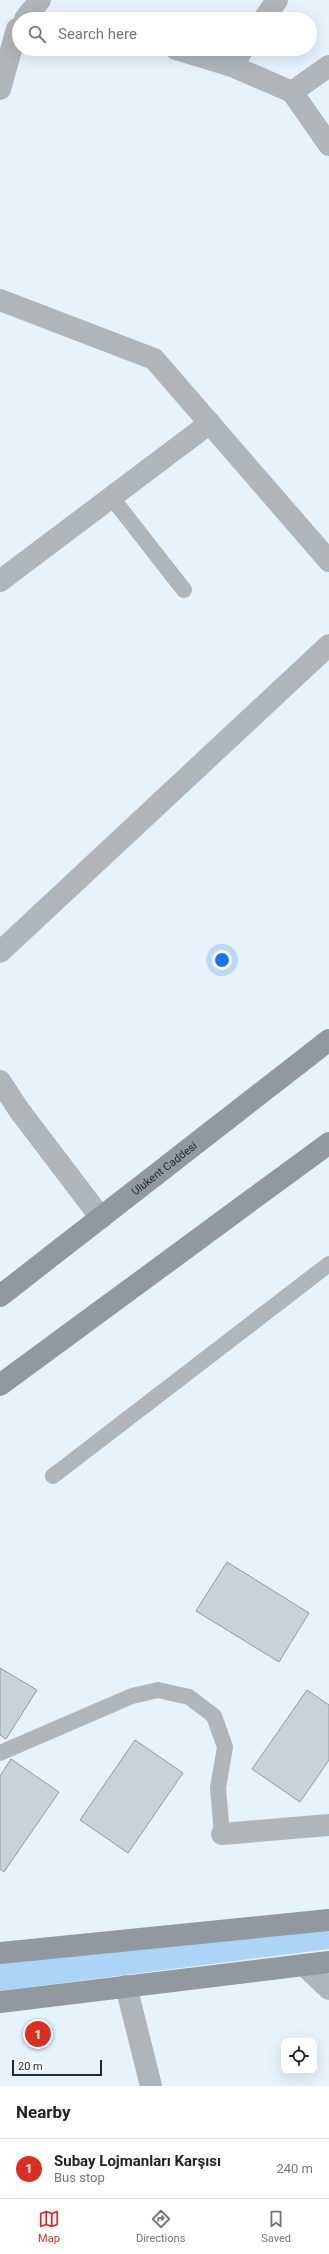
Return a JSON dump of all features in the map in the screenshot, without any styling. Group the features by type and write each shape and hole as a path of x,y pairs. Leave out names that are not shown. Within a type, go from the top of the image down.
{"street":[{"path":"31,12 40,0"},
{"path":"268,12 276,0"},
{"path":"0,89 12,51"},
{"path":"223,56 237,58 292,92 329,145"},
{"path":"292,92 329,66"},
{"path":"0,300 154,359 329,561"},
{"path":"0,581 210,423"},
{"path":"0,952 329,645"},
{"name":"Ulukent Caddesi","path":"0,1296 329,1040"},
{"path":"0,1081 19,1110 101,1218"},
{"path":"0,1385 328,1145"},
{"path":"222,1834 329,1825"},
{"path":"0,1952 329,1920"},
{"path":"0,2002 329,1962"},
{"path":"304,1965 329,1988"},
{"path":"126,1986 151,2086"}],"lane":[{"path":"112,498 184,590"},
{"path":"53,1476 329,1264"},
{"path":"0,1752 132,1696 158,1690 189,1697 214,1716 225,1747 218,1788 222,1834"}],"shaded area":[{"path":"329,1928 329,1949 0,1991 0,1961"}],"building":[{"path":"227,1562 309,1613 279,1662 196,1611"},
{"path":"0,1668 37,1690 6,1739 0,1735"},
{"path":"307,1690 329,1705 329,1760 300,1802 252,1769"},
{"path":"135,1740 183,1773 128,1853 80,1820"},
{"path":"11,1759 59,1792 4,1872 0,1869 0,1776"}],"place":[{"name":"Subay Lojmanları Karşısı","path":"38,2034"}]}
